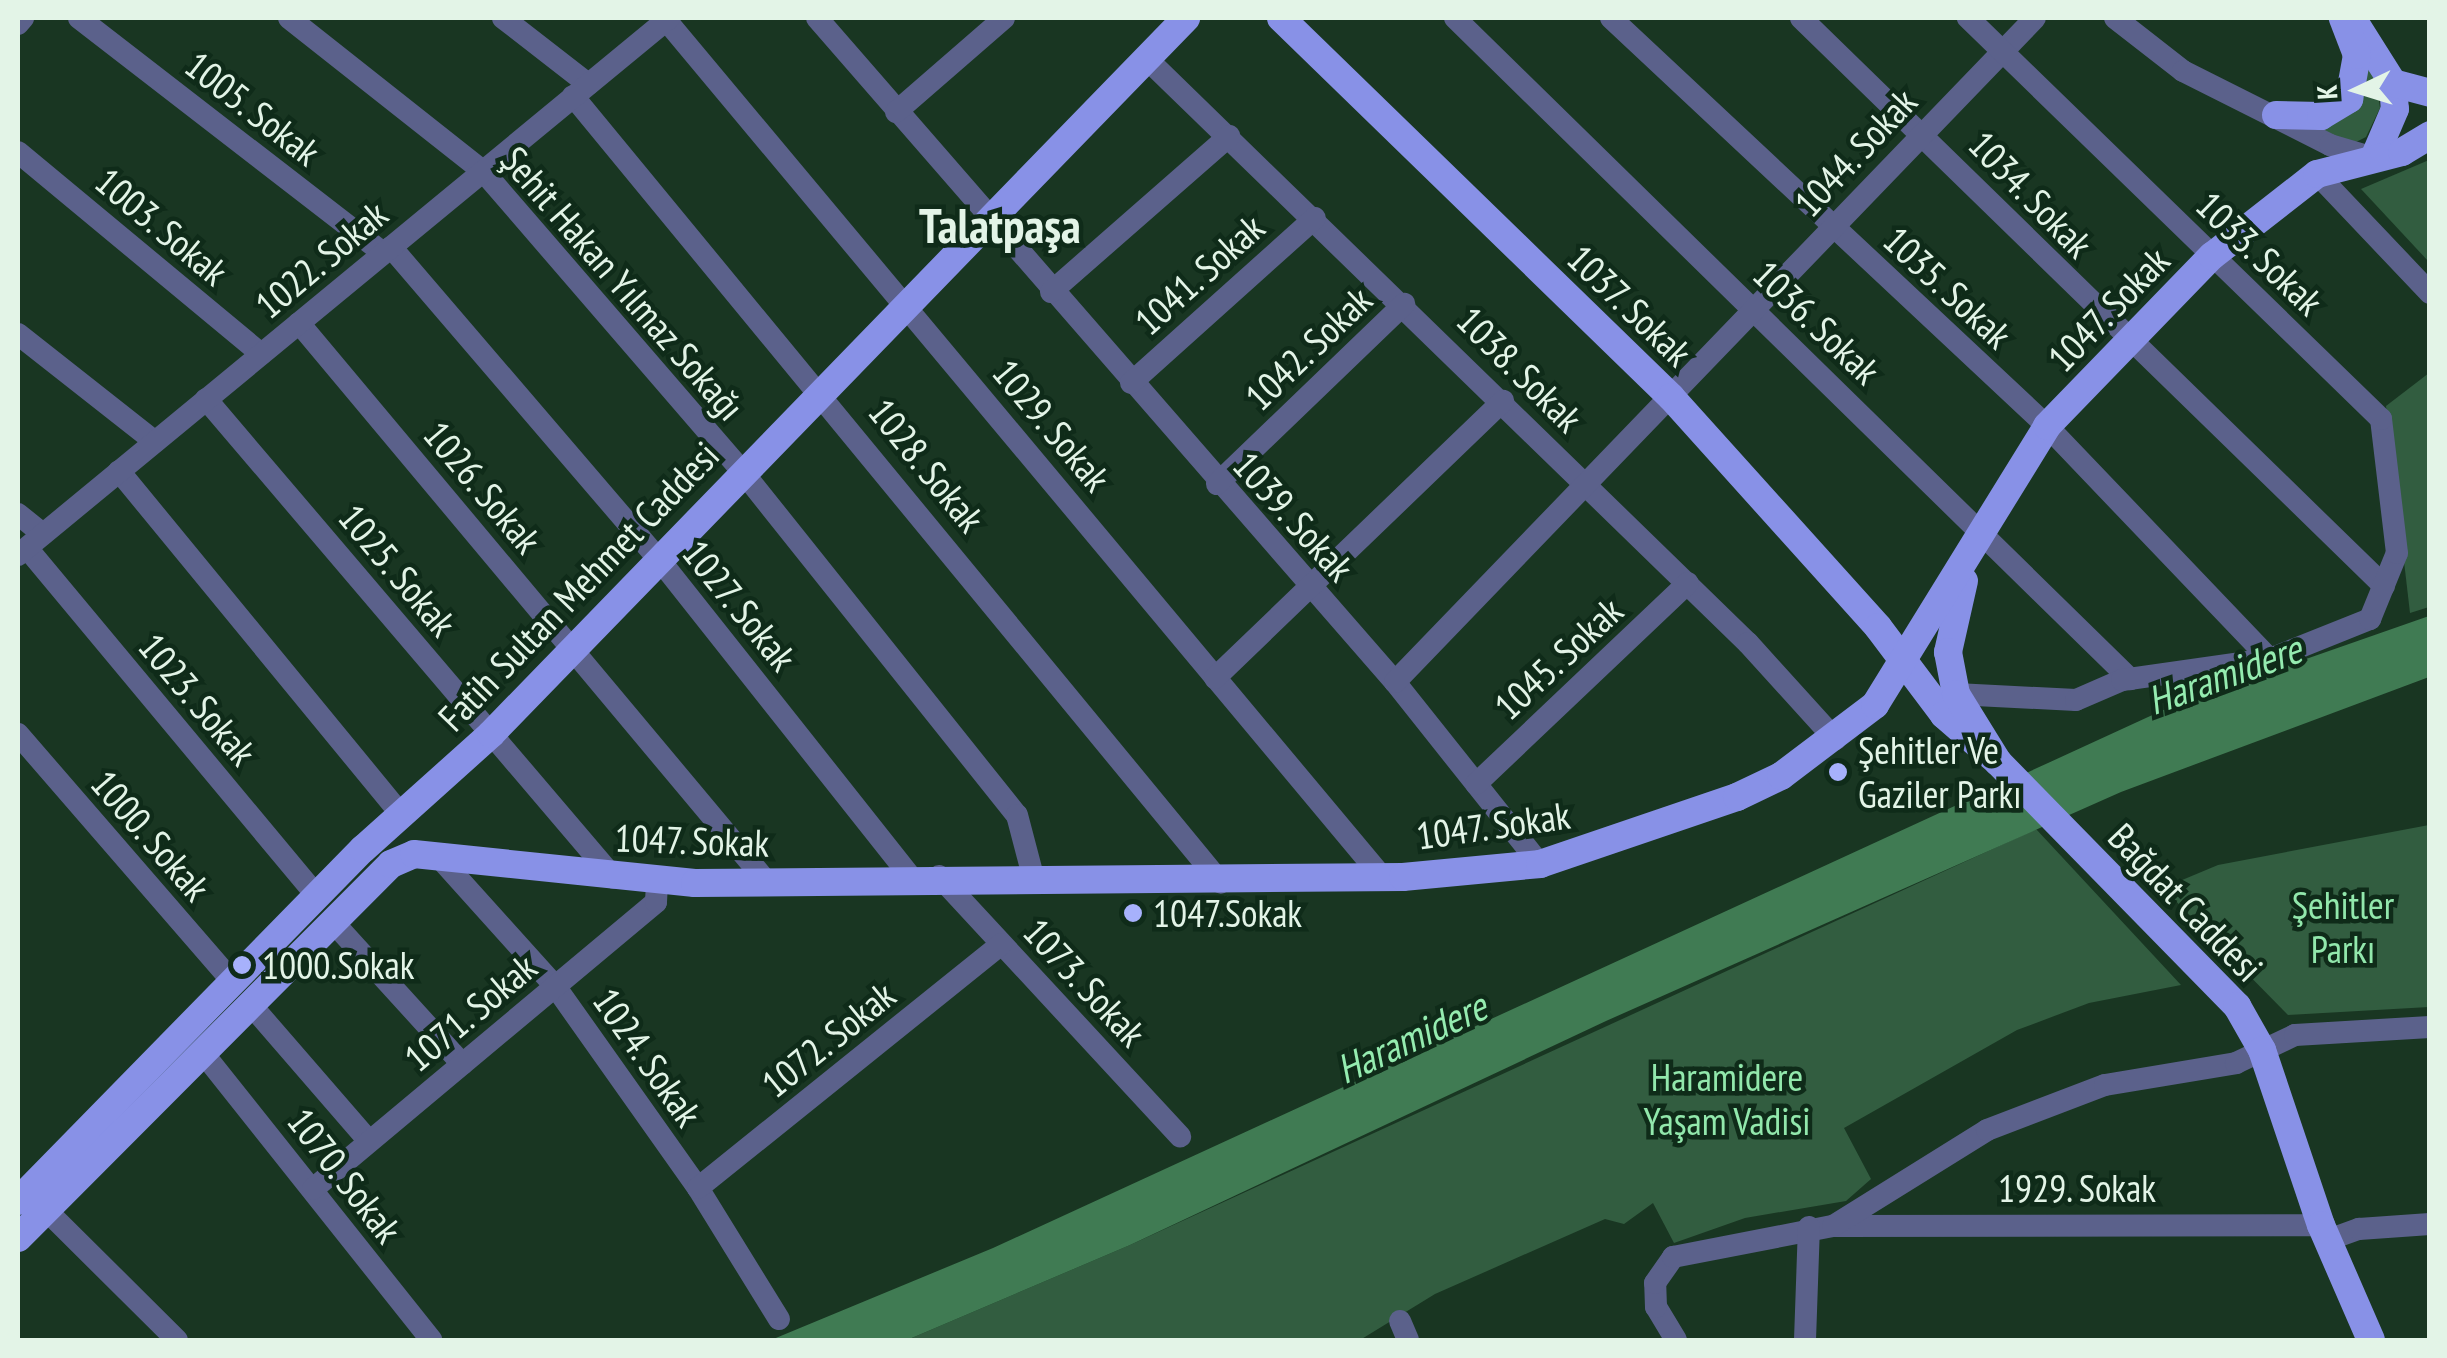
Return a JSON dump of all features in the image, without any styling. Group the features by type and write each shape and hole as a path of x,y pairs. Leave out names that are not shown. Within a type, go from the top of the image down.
{"main road":[{"name":"Fatih Sultan Mehmet Caddesi","path":"18,1201 316,896 491,734 820,388 1186,18"},
{"name":"1037. Sokak","path":"1281,18 1671,397 1878,627 1904,666 1978,750 1998,762"},
{"path":"2276,116 2321,116 2348,98 2357,56 2343,18"},
{"path":"2351,18 2393,83 2395,109 2374,158"},
{"path":"2393,83 2430,94"},
{"name":"1047. Sokak","path":"333,922 391,864 436,855 657,881 1033,876 1221,883 1382,877 1540,864 1737,798 1835,739 1875,705 1904,666 2047,426 2212,256 2317,174 2374,158 2430,135"},
{"path":"1969,560 1948,652 1956,694 1998,762"},
{"name":"Bağdat Caddesi","path":"1998,762 2218,984 2262,1050 2325,1233 2371,1340"},
{"path":"19,1236 333,922"}],"street":[{"path":"18,24 23,18"},
{"name":"1005. Sokak","path":"79,18 387,250"},
{"name":"Şehit Hakan Yılmaz Sokağı","path":"289,18 482,171 742,471 1017,815 1033,876"},
{"name":"1028. Sokak","path":"502,18 581,90 1221,883"},
{"path":"896,112 1004,18"},
{"name":"1036. Sokak","path":"1454,18 1752,311 1984,530 2130,679"},
{"name":"1035. Sokak","path":"1611,18 2047,426 2270,659"},
{"name":"1034. Sokak","path":"1801,18 1921,132 2128,342 2384,586"},
{"name":"1033. Sokak","path":"1968,18 2381,419 2397,553 2384,586"},
{"name":"1044. Sokak","path":"1395,682 2035,18"},
{"path":"2114,18 2183,71 2330,145 2374,158"},
{"name":"1022. Sokak","path":"29,546 667,19"},
{"name":"1029. Sokak","path":"667,19 1382,877"},
{"name":"1039. Sokak","path":"826,21 987,220 1395,682 1540,864"},
{"name":"1038. Sokak","path":"1146,59 1586,482 1835,739"},
{"path":"1051,292 1229,136"},
{"name":"1003. Sokak","path":"18,152 261,354"},
{"path":"2317,174 2430,292"},
{"name":"1041. Sokak","path":"1131,383 1315,218"},
{"name":"1027. Sokak","path":"387,250 658,558 925,876"},
{"name":"1042. Sokak","path":"1217,484 1404,304"},
{"name":"1026. Sokak","path":"299,323 766,881"},
{"path":"18,334 154,442"},
{"name":"1025. Sokak","path":"206,399 614,878"},
{"path":"1215,678 1503,401"},
{"path":"119,471 402,816"},
{"name":"1023. Sokak","path":"18,514 29,546 316,896"},
{"name":"1045. Sokak","path":"1476,784 1688,583"},
{"path":"1956,694 2076,700 2130,679 2270,659 2370,619 2384,586"},
{"name":"1000. Sokak","path":"18,734 232,981"},
{"name":"1024. Sokak","path":"436,855 555,986 698,1188 779,1318"},
{"name":"1073. Sokak","path":"925,876 1001,944 1180,1136"},
{"name":"1071. Sokak","path":"313,1189 656,902 657,881"},
{"path":"333,922 462,1064"},
{"name":"1072. Sokak","path":"698,1188 1001,944"},
{"path":"251,1005 370,1141"},
{"path":"1833,1226 1987,1130 2105,1085 2236,1063 2294,1035 2430,1027"},
{"name":"1070. Sokak","path":"203,1053 430,1340"},
{"path":"46,1211 176,1340"},
{"name":"1929. Sokak","path":"1676,1340 1655,1295 1655,1283 1673,1257 1809,1226 2325,1233 2430,1224"},
{"path":"1806,1340 1809,1226"}],"green space":[{"path":"2364,63 2376,79 2380,108 2366,137 2352,144 2314,126"},
{"path":"2429,160 2429,262 2361,189"},
{"path":"2429,373 2429,607 2410,613 2386,406"},
{"name":"Şehitler Parkı","path":"2429,825 2429,1007 2288,1015 2163,888 2218,865"},
{"name":"Haramidere Yaşam Vadisi","path":"2036,829 2181,985 2089,1003 2017,1030 1844,1128 1871,1179 1846,1201 1745,1218 1674,1243 1653,1203 1624,1224 1605,1219 1435,1294 1360,1340 907,1340 1130,1245"}],"shaded area":[{"path":"2429,616 2429,677 2121,792 1606,1021 1130,1245 907,1340 771,1340 993,1248 2172,706"}],"place":[{"name":"Şehitler Ve Gaziler Parkı","path":"1838,772"},
{"name":"1047.Sokak","path":"1133,913"},
{"name":"1000.Sokak","path":"242,965"}],"district":[{"name":"Talatpaşa","path":"1000,226"}],"water label":[{"name":"Haramidere","path":"2224,674"},
{"name":"Haramidere","path":"1411,1037"}]}
